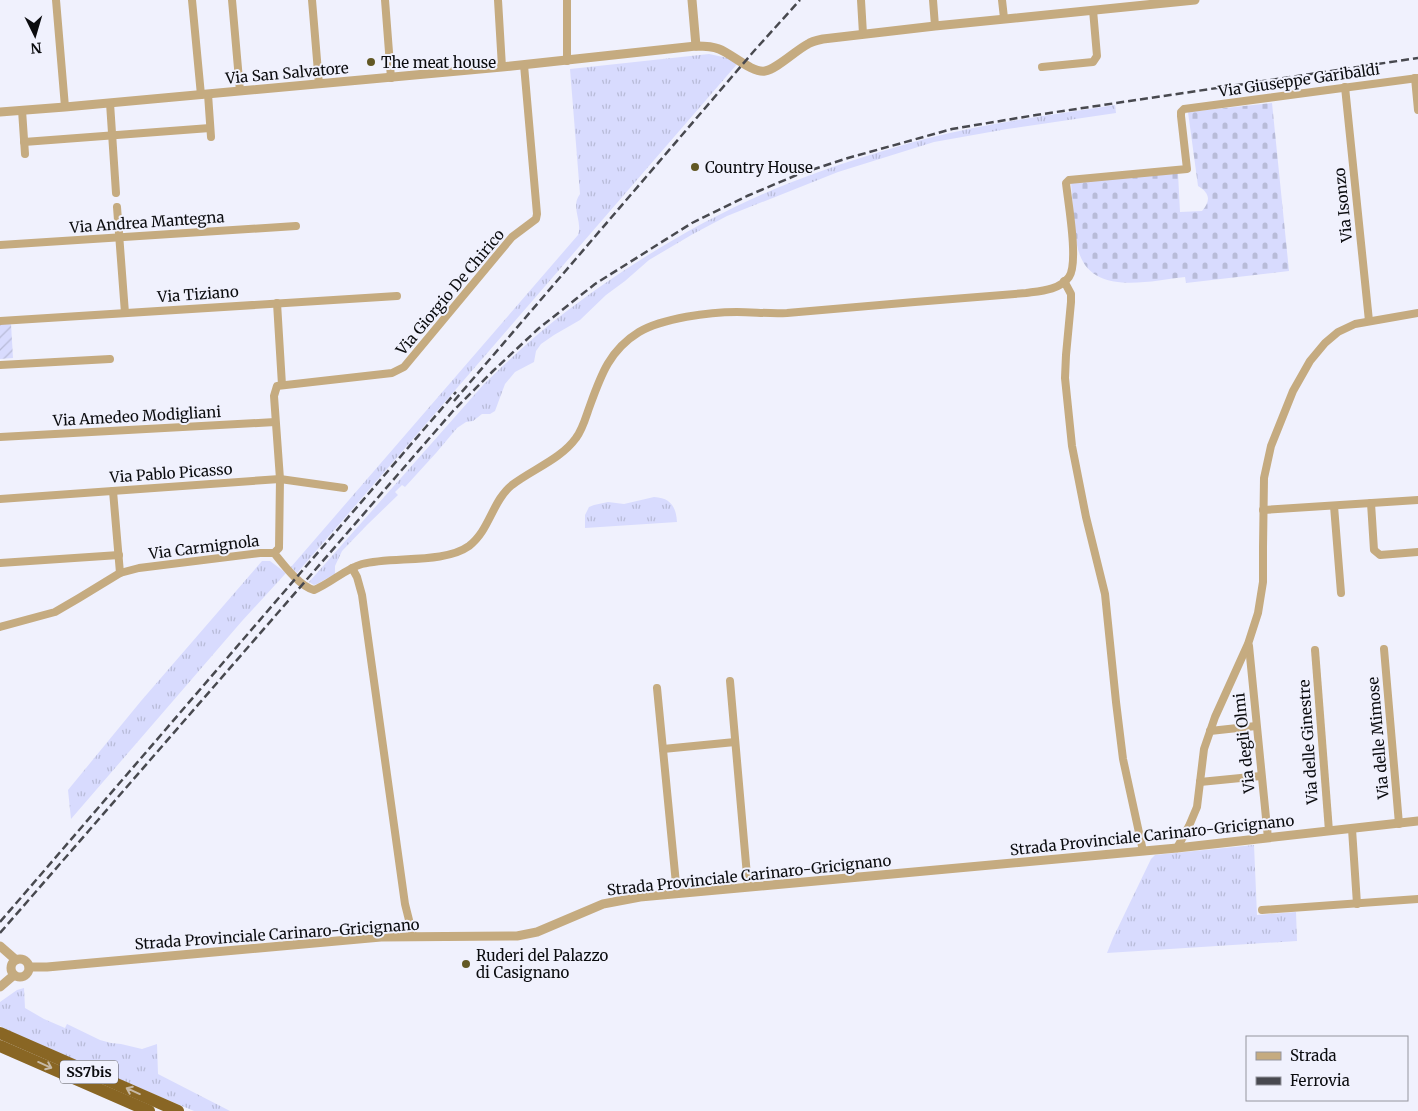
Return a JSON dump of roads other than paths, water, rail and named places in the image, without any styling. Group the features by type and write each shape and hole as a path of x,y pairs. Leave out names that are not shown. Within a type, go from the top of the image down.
{"highway":[{"name":"SS7bis","path":"0,1033 178,1111"},
{"name":"SS7bis","path":"0,1046 149,1111"}],"street":[{"path":"56,0 65,107"},
{"path":"192,0 211,138"},
{"path":"232,0 240,91"},
{"path":"312,0 319,84"},
{"path":"385,0 391,78"},
{"path":"498,0 502,67"},
{"path":"567,0 567,61"},
{"path":"692,0 696,46"},
{"path":"862,0 864,34"},
{"path":"933,0 935,26"},
{"path":"1002,0 1004,18"},
{"name":"Via San Salvatore","path":"0,112 391,78 696,46 708,46 719,49 754,70 765,71 808,44 823,39 1004,18 1195,0"},
{"path":"1042,67 1092,62 1098,56 1093,10"},
{"name":"Via Giorgio De Chirico","path":"282,385 392,373 404,367 512,237 536,219 524,65"},
{"path":"1416,78 1418,110"},
{"name":"Via Giuseppe Garibaldi","path":"1064,281 1069,278 1072,271 1074,254 1066,183 1069,180 1186,169 1181,116 1181,112 1184,109 1416,78"},
{"name":"Via Isonzo","path":"1345,87 1369,321"},
{"path":"110,103 116,193"},
{"path":"22,110 25,154"},
{"path":"24,142 210,128"},
{"path":"117,206 125,313"},
{"name":"Via Andrea Mantegna","path":"0,245 296,226"},
{"path":"1064,281 1071,294 1072,302 1065,378 1072,446 1084,508 1105,594 1123,759 1143,851"},
{"name":"Via Carmignola","path":"0,627 55,612 120,573 133,570 274,553 292,574 310,589 314,590 352,568 372,563 415,559 460,551 475,541 483,531 507,489 555,457 577,437 601,376 610,359 622,343 641,331 674,320 711,313 784,313 1026,293 1047,290 1064,281"},
{"name":"Via Tiziano","path":"0,320 397,296"},
{"path":"274,553 279,548 280,479 274,396 277,386 282,385 277,303"},
{"path":"1177,848 1197,807 1204,749 1210,730 1248,644 1258,613 1263,582 1264,478 1271,446 1293,391 1310,361 1325,343 1338,332 1355,324 1418,313"},
{"path":"0,365 110,358"},
{"name":"Via Amedeo Modigliani","path":"0,437 275,422"},
{"name":"Via Pablo Picasso","path":"0,499 280,479 344,488"},
{"path":"113,491 120,573"},
{"path":"1263,510 1418,500"},
{"path":"1371,503 1374,550 1380,555 1418,552"},
{"path":"1334,506 1341,593"},
{"path":"0,563 118,555"},
{"path":"352,568 360,585 362,595 405,904 413,936"},
{"name":"Via degli Olmi","path":"1248,644 1268,838"},
{"name":"Via delle Ginestre","path":"1315,650 1328,831"},
{"name":"Via delle Mimose","path":"1384,650 1399,824"},
{"path":"730,681 748,887"},
{"path":"657,688 678,894"},
{"path":"1210,730 1256,726"},
{"path":"663,749 735,742"},
{"path":"1200,782 1261,776"},
{"name":"Strada Provinciale Carinaro-Gricignano","path":"29,967 381,937 517,936 537,932 603,904 640,897 1177,848 1418,821"},
{"path":"1352,829 1358,904"},
{"path":"1262,910 1418,899"},
{"path":"0,946 16,960 24,960 29,967 25,975 20,977 14,975"},
{"path":"14,975 11,967 16,960"},
{"path":"0,987 14,975"}],"railway":[{"path":"454,401 754,51 800,0"},
{"path":"0,933 453,411 538,329 595,284 692,223 747,196 799,174 848,158 952,129 1418,58"},
{"path":"0,922 456,392"}],"place":[{"name":"The meat house","path":"371,62"},
{"name":"Country House","path":"695,167"},
{"name":"Ruderi del Palazzo di Casignano","path":"466,964"}]}
